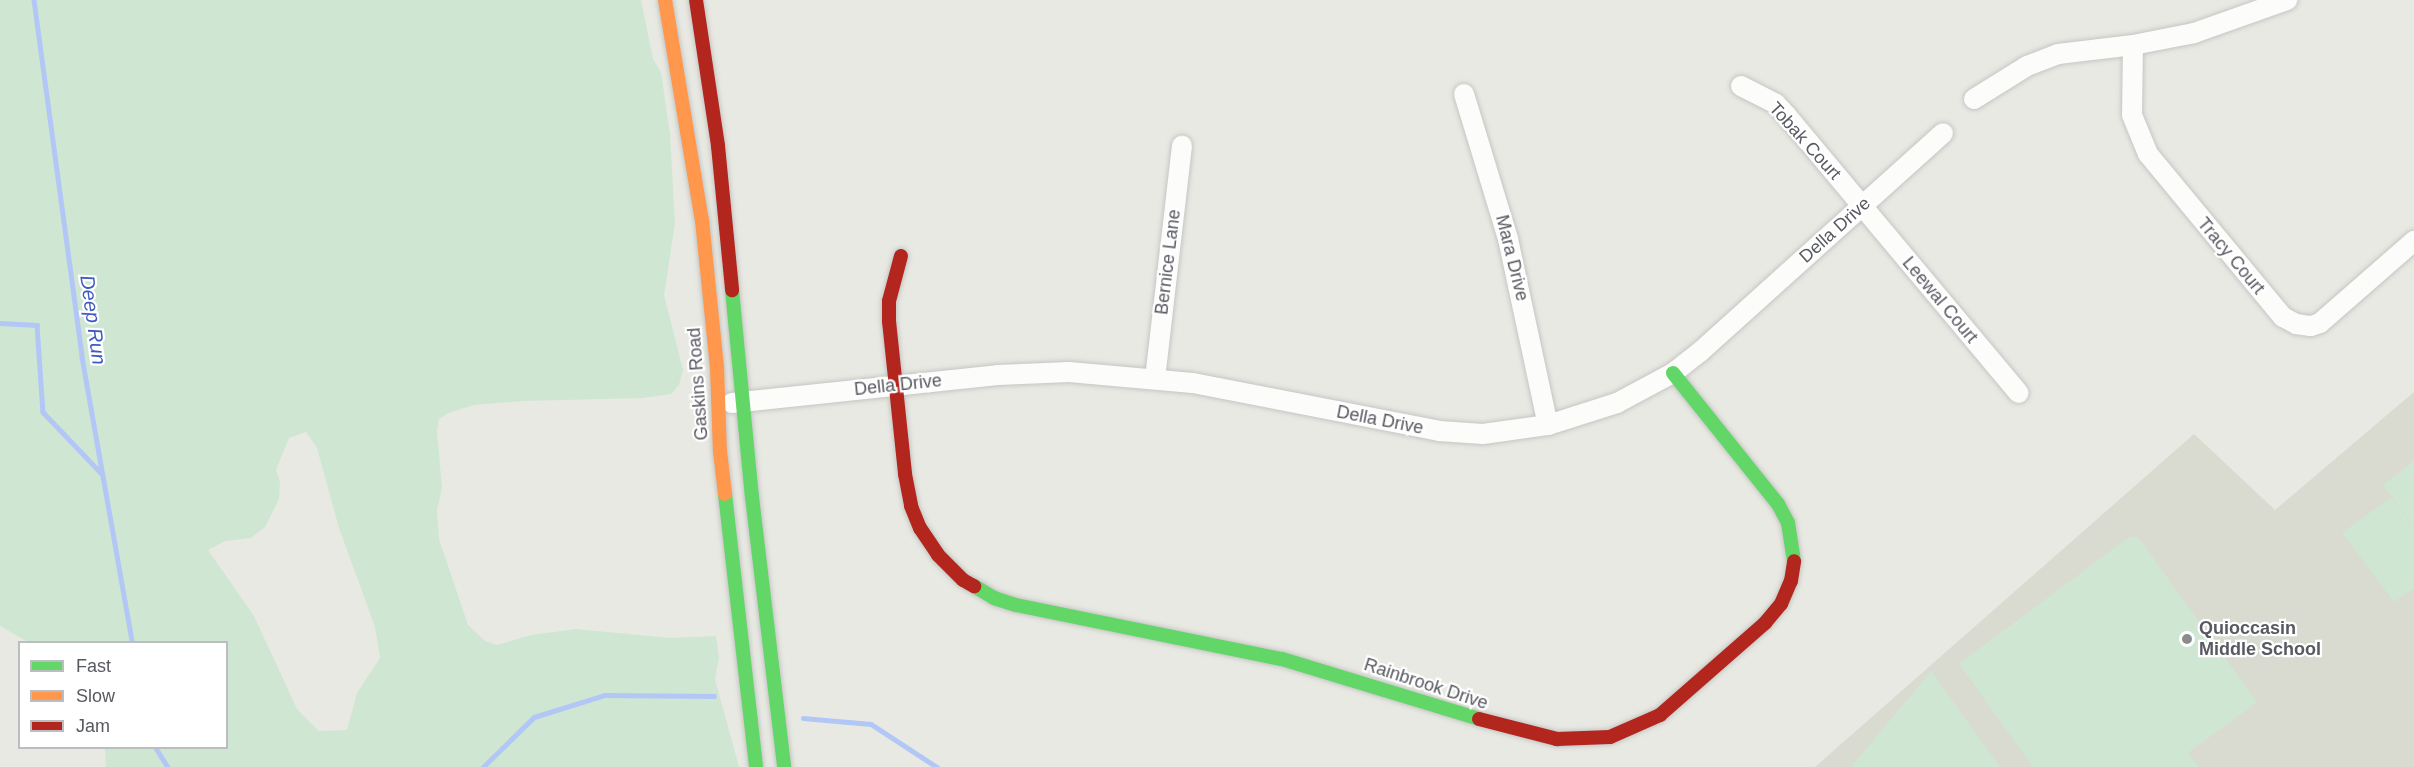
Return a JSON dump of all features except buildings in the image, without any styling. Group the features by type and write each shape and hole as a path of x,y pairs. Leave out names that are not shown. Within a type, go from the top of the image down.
{"main road":[{"name":"Gaskins Road","path":"665,0 702,220 720,452 756,767"},
{"path":"696,0 718,146 752,497 784,767"},
{"name":"Rainbrook Drive","path":"901,256 889,300 889,321 898,386 905,474 911,506 920,528 938,555 979,591 1016,605 1282,659 1478,720 1557,739 1610,737 1646,724 1660,715 1765,623 1781,604 1791,580 1794,562 1792,538 1788,523 1778,504 1672,372"}],"street":[{"path":"1974,99 2027,66 2058,54 2133,45 2217,27 2288,0"},
{"name":"Tracy Court","path":"2133,45 2132,115 2148,154 2283,317 2296,324 2311,326 2320,323 2414,241"},
{"name":"Tobak Court","path":"1742,86 1776,104 1862,206"},
{"name":"Mara Drive","path":"1464,94 1509,239 1548,425"},
{"name":"Della Drive","path":"718,404 1045,372 1103,373 1193,383 1439,431 1483,434 1548,425 1617,403 1672,372 1700,352 1943,133"},
{"name":"Bernice Lane","path":"1155,379 1182,146"},
{"name":"Leewal Court","path":"1862,206 2019,393"}],"shaded area":[{"name":"Quioccasin Middle School","path":"2414,392 2414,767 1815,767 2194,434 2275,510"}],"green space":[{"path":"0,0 641,0 653,59 661,72 670,134 675,223 664,295 683,370 679,385 671,394 642,398 523,401 474,405 448,413 439,419 437,431 442,488 437,510 439,539 468,625 485,641 497,645 531,635 576,629 670,638 716,636 719,657 715,679 739,767 106,767 105,749 228,749 228,641 26,641 0,626","holes":["306,432 317,448 339,528 375,627 380,658 357,693 347,730 319,731 297,709 254,616 208,550 225,541 251,538 265,527 279,499 280,481 276,470 289,438"]},
{"path":"2414,461 2414,526 2383,485"},
{"path":"2391,497 2414,527 2414,588 2394,602 2342,533"},
{"path":"2129,537 2138,537 2257,702 2188,753 2199,767 2033,767 1959,664"},
{"path":"1931,671 2000,767 1851,767"}],"waterway":[{"name":"Deep Run","path":"34,0 82,357 132,641"},
{"path":"0,323 37,325 43,412 102,474"},
{"path":"483,767 534,717 605,695 714,696"},
{"path":"803,718 871,724 937,767"},
{"name":"Deep Run","path":"157,749 168,767"}],"traffic: fast":[{"path":"732,290 752,497 784,767"},
{"path":"1673,373 1778,504 1788,523 1794,561"},
{"path":"725,494 756,767"},
{"path":"974,586 994,598 1016,605 1282,659 1479,719"}],"traffic: slow":[{"path":"665,0 702,220 717,367 720,451 725,494"}],"traffic: jam":[{"path":"696,0 718,146 732,290"},
{"path":"901,256 889,301 889,321 905,474 911,506 920,528 938,555 963,580 974,586"},
{"path":"1479,719 1557,739 1610,737 1660,715 1765,623 1781,604 1791,581 1794,561"}],"place":[{"name":"Quioccasin Middle School","path":"2187,639"}]}
